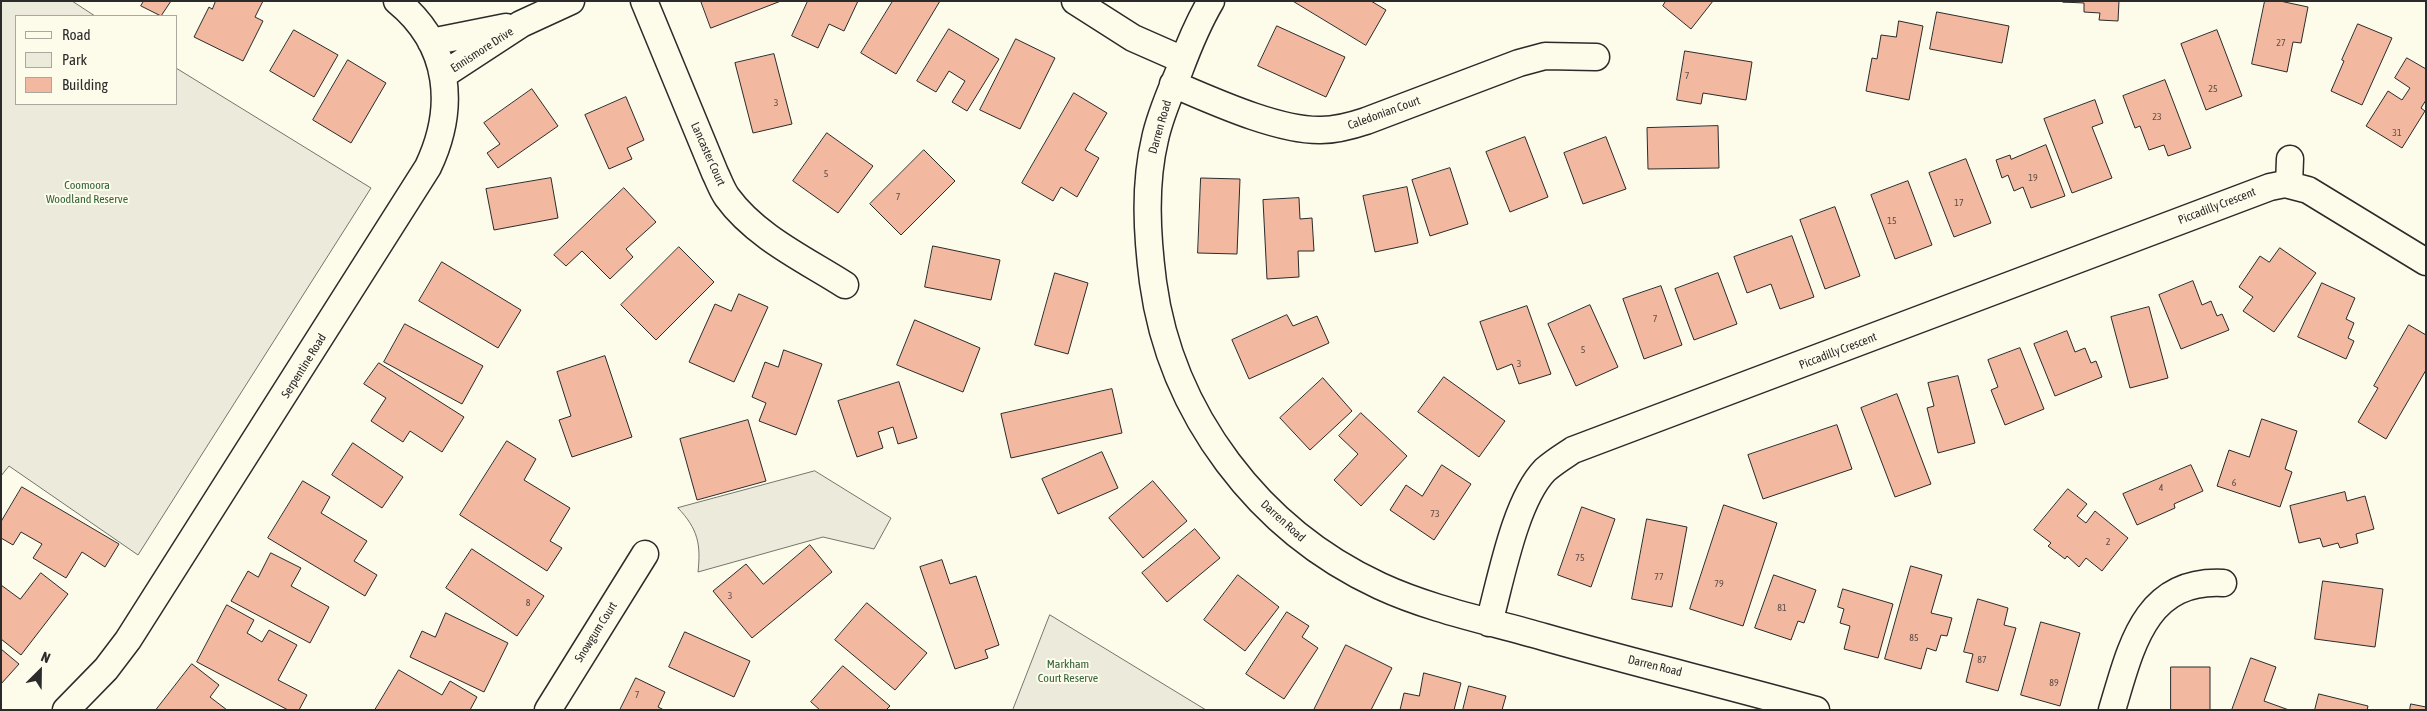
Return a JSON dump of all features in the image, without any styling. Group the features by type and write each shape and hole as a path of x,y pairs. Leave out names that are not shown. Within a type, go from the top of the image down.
{"street":[{"name":"Serpentine Road","path":"66,710 106,669 128,640 428,168 442,134 445,112 443,75 431,42 421,24 397,1"},
{"name":"Ennismore Drive","path":"443,75 521,24 571,1"},
{"name":"Lancaster Court","path":"644,1 726,196 741,213 763,232 845,286"},
{"path":"1075,1 1133,38 1183,60"},
{"name":"Darren Road","path":"1211,1 1191,38 1155,138 1150,171 1148,215 1150,260 1161,326 1173,363 1195,412 1233,471 1269,510 1310,546 1344,568 1381,587 1425,604 1816,710"},
{"name":"Ennismore Drive","path":"431,42 521,24"},
{"name":"Caledonian Court","path":"1173,84 1273,121 1302,129 1320,130 1342,128 1366,121 1519,63 1545,56 1596,57"},
{"path":"2290,159 2290,185"},
{"name":"Piccadilly Crescent","path":"1489,622 1521,507 1532,487 1545,470 1574,450 2270,186 2290,185 2308,190 2426,262"},
{"name":"Snowgum Court","path":"548,710 644,554"},
{"path":"2112,710 2130,650 2141,627 2154,609 2169,595 2183,587 2202,582 2223,583"}],"green space":[{"name":"Coomoora Woodland Reserve","path":"1,1 72,1 93,15 15,15 15,105 178,105 178,69 371,188 138,555 9,466 1,476"},
{"path":"815,471 891,518 874,549 823,537 698,572 699,553 697,537 690,523 678,508"},
{"name":"Markham Court Reserve","path":"1050,615 1206,710 1013,710"}],"building":[{"path":"144,1 171,1 162,15 141,6"},
{"path":"216,1 263,1 255,17 263,21 243,61 194,37 209,7 212,9"},
{"path":"701,1 781,1 711,28"},
{"path":"808,1 858,1 844,31 829,24 818,48 792,36"},
{"path":"893,1 940,1 896,74 861,53"},
{"path":"1293,1 1371,1 1386,10 1366,45"},
{"path":"1666,1 1713,1 1691,29 1663,6"},
{"path":"2119,1 2118,21 2099,20 2100,13 2084,12 2084,3 2063,2"},
{"path":"2265,1 2280,1 2308,7 2301,43 2293,42 2287,72 2252,64"},
{"path":"1937,12 2009,26 2002,63 1930,49"},
{"path":"1899,21 1923,26 1909,100 1866,91 1872,58 1877,59 1881,35 1896,37"},
{"path":"2358,24 2392,38 2362,105 2331,91"},
{"path":"1277,26 1345,57 1326,97 1258,66"},
{"path":"949,29 999,59 967,111 952,102 965,81 949,71 936,92 917,81"},
{"path":"294,30 338,55 314,97 270,71"},
{"path":"2217,30 2242,96 2206,110 2181,44"},
{"path":"1016,39 1055,58 1020,129 980,110"},
{"path":"1685,51 1752,62 1746,100 1703,93 1701,104 1677,100"},
{"path":"774,54 792,124 753,133 735,63"},
{"path":"2407,58 2426,69 2426,100 2421,108 2425,111 2402,148 2366,126 2388,91 2402,100 2410,88 2395,78"},
{"path":"348,60 386,83 351,143 313,120"},
{"path":"2165,80 2191,148 2168,156 2164,145 2149,150 2140,126 2135,128 2123,96"},
{"path":"532,89 558,126 498,168 487,153 500,144 484,123"},
{"path":"1074,93 1107,113 1085,150 1099,158 1077,197 1061,187 1053,201 1022,183"},
{"path":"626,97 644,140 627,148 632,159 609,169 585,115"},
{"path":"2095,100 2103,123 2092,127 2112,178 2072,193 2044,119"},
{"path":"1718,126 1719,168 1648,169 1647,128"},
{"path":"827,133 873,166 838,213 793,181"},
{"path":"1525,137 1548,197 1510,212 1486,152"},
{"path":"1606,137 1626,189 1583,204 1564,153"},
{"path":"2046,145 2065,196 2031,208 2023,187 2014,191 2008,175 2002,178 1996,160 2010,155 2011,159"},
{"path":"924,150 955,181 901,235 870,204"},
{"path":"1966,159 1991,223 1954,237 1929,173"},
{"path":"1450,168 1468,224 1430,236 1412,180"},
{"path":"551,178 558,218 494,230 486,189"},
{"path":"1201,178 1240,179 1237,254 1198,253"},
{"path":"1908,181 1932,245 1895,259 1871,195"},
{"path":"1407,187 1418,243 1375,252 1363,196"},
{"path":"624,188 656,222 626,249 633,257 610,279 582,251 566,266 554,255"},
{"path":"1299,198 1300,219 1312,218 1314,251 1298,251 1299,277 1267,279 1263,200"},
{"path":"1835,207 1860,276 1825,289 1800,220"},
{"path":"1792,236 1814,297 1780,309 1771,284 1747,293 1734,257"},
{"path":"933,246 1000,260 991,300 925,287"},
{"path":"679,247 714,282 656,340 621,305"},
{"path":"2280,248 2316,273 2274,332 2243,311 2253,297 2239,287 2260,256 2269,262"},
{"path":"442,262 521,310 498,348 419,301"},
{"path":"1055,273 1088,283 1068,354 1035,345"},
{"path":"1718,273 1737,324 1694,340 1675,289"},
{"path":"2193,281 2202,305 2211,301 2217,316 2222,314 2229,330 2181,349 2159,295"},
{"path":"2322,283 2355,298 2346,319 2354,323 2348,338 2354,341 2346,359 2298,337"},
{"path":"1661,286 1682,345 1644,359 1623,299"},
{"path":"739,294 768,307 734,382 689,362 715,304 731,311"},
{"path":"1590,305 1618,367 1576,386 1548,324"},
{"path":"1527,306 1551,374 1519,384 1512,364 1497,370 1480,322"},
{"path":"2149,307 2168,378 2130,388 2111,317"},
{"path":"1287,315 1293,326 1317,316 1329,343 1249,379 1232,340"},
{"path":"915,320 980,348 963,392 897,365"},
{"path":"405,324 483,366 462,404 384,362"},
{"path":"2409,325 2426,335 2426,370 2386,439 2358,422 2378,388 2374,386"},
{"path":"2067,331 2075,352 2085,348 2091,363 2096,361 2102,377 2055,396 2034,344"},
{"path":"2020,348 2044,409 2005,425 1991,390 1998,387 1988,360"},
{"path":"784,350 822,364 796,435 759,421 766,403 752,397 765,362 778,367"},
{"path":"605,356 632,437 572,457 559,420 571,416 557,372"},
{"path":"379,363 464,417 442,452 410,431 403,442 371,421 386,398 364,384"},
{"path":"1958,376 1975,443 1938,453 1927,408 1934,406 1928,383"},
{"path":"1444,377 1505,421 1479,457 1418,412"},
{"path":"1323,378 1352,411 1310,450 1280,418"},
{"path":"899,382 917,438 898,444 893,427 878,432 883,448 857,457 838,401"},
{"path":"1112,389 1122,433 1011,458 1001,414"},
{"path":"1897,394 1931,484 1895,497 1861,408"},
{"path":"1361,413 1407,456 1361,506 1334,480 1358,454 1339,436"},
{"path":"2262,419 2297,431 2285,469 2292,472 2280,507 2217,486 2229,450 2249,457"},
{"path":"748,420 766,481 697,500 680,439"},
{"path":"1837,425 1852,469 1763,499 1748,455"},
{"path":"507,441 536,459 524,480 570,508 550,541 562,548 547,571 460,515"},
{"path":"353,443 403,477 382,508 332,475"},
{"path":"1102,452 1118,488 1058,514 1042,479"},
{"path":"1442,465 1471,484 1434,540 1390,510 1406,485 1422,496"},
{"path":"2191,465 2203,491 2174,504 2175,508 2137,525 2123,494"},
{"path":"303,481 330,497 321,513 367,541 354,561 377,575 365,596 268,538"},
{"path":"1153,481 1187,521 1143,558 1109,518"},
{"path":"22,487 119,544 105,567 82,552 66,578 33,558 42,544 21,532 13,545 1,538 1,522"},
{"path":"2068,489 2087,504 2077,516 2086,523 2095,511 2128,538 2102,571 2086,558 2079,567 2067,556 2065,559 2048,546 2051,543 2034,530"},
{"path":"2345,492 2347,501 2365,496 2374,529 2356,534 2358,543 2340,548 2338,543 2323,547 2320,538 2299,543 2290,506"},
{"path":"1724,505 1777,523 1743,626 1690,609"},
{"path":"1582,507 1615,519 1591,587 1558,575"},
{"path":"1647,519 1687,527 1672,607 1632,599"},
{"path":"1195,529 1220,558 1167,602 1142,573"},
{"path":"810,545 832,572 752,638 713,591 746,564 763,584"},
{"path":"472,549 544,596 517,636 446,588"},
{"path":"271,553 301,568 291,586 329,607 310,643 231,601 248,571 258,577"},
{"path":"942,560 950,584 976,576 999,645 985,650 988,658 955,669 920,567"},
{"path":"1911,566 1942,575 1931,613 1952,618 1947,636 1941,635 1936,651 1927,648 1921,669 1885,659"},
{"path":"41,573 68,594 21,655 1,639 1,585 20,599"},
{"path":"1238,575 1279,607 1245,651 1204,620"},
{"path":"1774,575 1816,590 1804,623 1798,621 1791,640 1755,628"},
{"path":"2323,581 2383,589 2375,647 2315,639"},
{"path":"1843,589 1893,604 1878,658 1844,649 1850,626 1840,623 1844,609 1838,607"},
{"path":"1978,599 2008,608 2004,625 2016,628 1998,691 1966,682 1973,654 1964,652"},
{"path":"867,603 927,653 895,690 835,640"},
{"path":"227,605 254,620 247,633 262,642 269,630 297,645 278,680 307,695 299,710 288,710 197,662"},
{"path":"1287,612 1309,626 1302,637 1318,648 1284,699 1246,674"},
{"path":"446,613 508,643 484,692 410,657 422,631 435,637"},
{"path":"2041,622 2080,633 2060,706 2021,695"},
{"path":"685,632 750,661 734,697 669,667"},
{"path":"1346,645 1392,668 1371,710 1314,710"},
{"path":"1,649 19,664 1,684"},
{"path":"2251,658 2276,667 2264,701 2289,710 2232,710"},
{"path":"192,664 219,685 210,697 227,710 156,710"},
{"path":"843,666 890,706 886,710 820,710 811,702"},
{"path":"2171,667 2210,667 2210,710 2171,710"},
{"path":"399,670 442,695 450,681 477,697 470,710 375,710"},
{"path":"1424,673 1461,683 1454,710 1400,710 1404,693 1419,696"},
{"path":"636,678 665,692 658,707 664,710 620,710"},
{"path":"1469,686 1506,696 1502,710 1463,710"},
{"path":"2319,694 2368,706 2367,710 2315,710"},
{"path":"2411,704 2426,707 2426,710 2410,710"}]}
